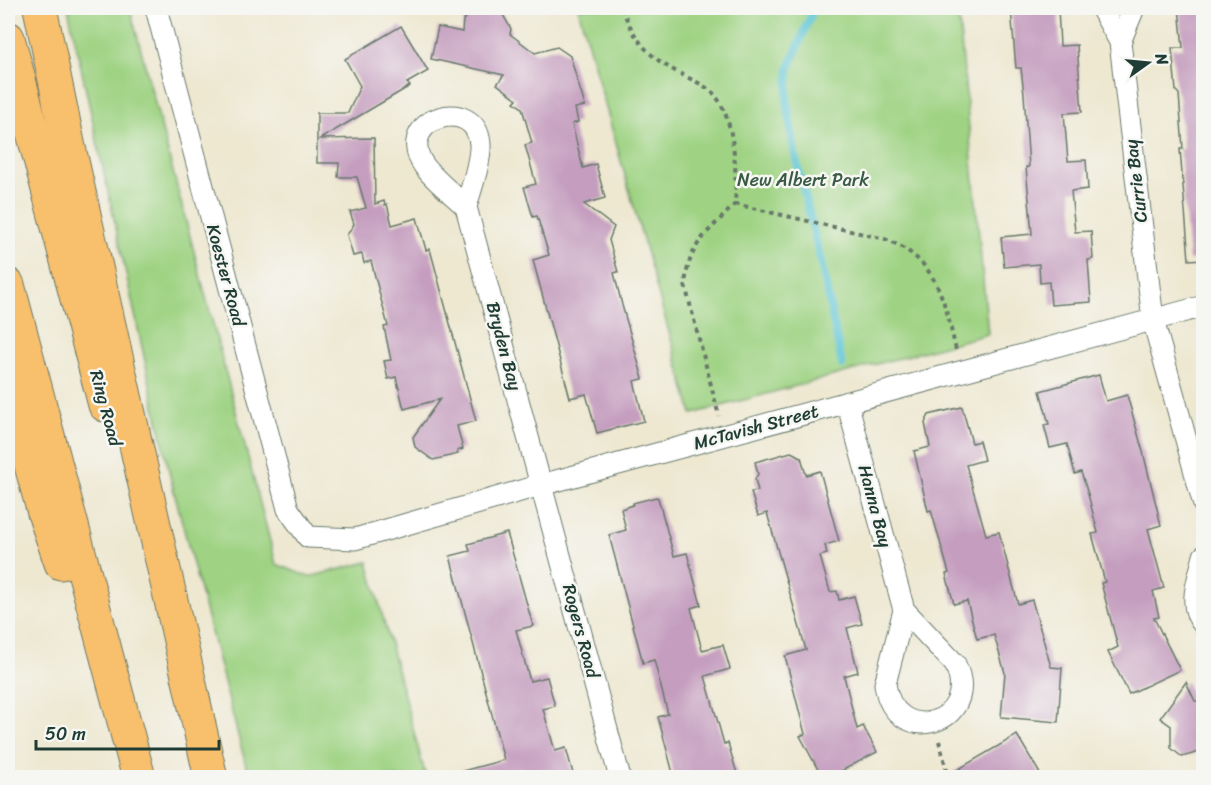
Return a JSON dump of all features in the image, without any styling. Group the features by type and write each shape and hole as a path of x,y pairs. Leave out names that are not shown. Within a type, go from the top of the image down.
{"highway":[{"path":"40,8 68,143 211,777"},
{"name":"Ring Road","path":"8,38 204,777"},
{"path":"8,285 138,777"},
{"path":"8,381 44,513 138,777"}],"street":[{"name":"Koester Road","path":"156,8 288,509 308,537"},
{"name":"Currie Bay","path":"1101,8 1120,42 1153,320 1203,505"},
{"name":"Currie Bay","path":"1120,42 1134,8"},
{"name":"Bryden Bay","path":"466,207 541,485"},
{"name":"McTavish Street","path":"308,537 355,539 541,485 1203,306"},
{"name":"Hanna Bay","path":"847,402 904,610 955,664 960,675 962,687 956,704 944,717 934,722 910,721 892,706 887,695 885,684 904,610"},
{"name":"Rogers Road","path":"541,485 620,777"},
{"path":"1203,556 1194,599 1195,610 1203,625"}],"path":[{"path":"622,8 634,35 644,48 664,66 711,91 726,110 731,130 736,189 735,204 710,228 696,246 687,267 686,285 718,411 722,436"},
{"path":"735,204 891,242 912,254 925,266 940,290 962,371"},
{"path":"934,722 949,777"}],"green space":[{"path":"68,8 130,8 276,564 309,577 368,562 426,777 249,777 171,480"},
{"name":"New Albert Park","path":"578,8 958,8 988,334 692,414"}],"building":[{"path":"479,8 499,8 511,29 510,34 535,53 557,47 570,56 585,106 575,108 578,122 572,124 583,168 596,164 605,198 584,204 614,227 609,240 618,272 614,273 643,379 634,381 644,421 597,433 586,394 570,398 533,260 549,255 537,216 533,217 524,187 536,184 525,145 532,143 522,108 514,102 517,99 497,84 504,75 431,59 438,27 462,32 463,20"},
{"path":"1058,8 1060,46 1077,45 1082,112 1064,113 1068,161 1086,160 1088,189 1071,191 1075,232 1091,231 1093,259 1088,260 1091,302 1051,305 1049,282 1040,283 1039,264 1004,267 1001,237 1032,234 1026,167 1029,167 1024,94 1021,68 1016,68 1011,9"},
{"path":"1179,8 1203,8 1203,259 1189,260 1180,149 1183,149 1179,94 1176,91 1172,48 1183,48"},
{"path":"401,26 428,71 407,83 410,86 320,139 374,138 375,204 384,201 385,205 387,204 392,225 417,218 426,250 430,249 476,421 457,426 463,449 457,451 458,454 433,460 415,447 413,437 440,399 404,409 396,377 388,379 384,361 391,360 384,327 388,326 371,261 364,263 362,254 353,256 347,235 354,224 350,212 366,208 357,177 338,177 339,163 317,163 317,113 348,113 360,86 345,59"},
{"path":"1099,375 1106,401 1127,395 1143,452 1161,525 1148,529 1164,588 1153,591 1159,617 1154,618 1180,670 1129,694 1108,652 1118,647 1101,583 1105,582 1092,534 1098,533 1088,494 1081,472 1075,474 1067,444 1050,448 1044,425 1049,424 1040,391"},
{"path":"962,407 972,443 979,441 984,460 966,465 986,535 999,532 1018,604 1032,600 1051,667 1062,668 1058,722 1001,717 1005,673 994,635 977,639 967,601 954,604 946,574 949,573 931,510 928,511 914,451 930,447 925,423 929,415"},
{"path":"791,452 801,457 806,475 820,471 839,541 825,545 827,554 820,556 830,592 837,591 839,600 854,596 862,624 847,628 858,672 844,676 857,729 863,726 877,752 830,777 822,777 800,736 805,734 785,656 806,650 767,513 758,516 751,492 758,491 755,462"},
{"path":"656,497 674,556 687,553 701,605 691,608 702,650 723,645 730,669 705,676 724,744 728,743 738,777 674,777 658,717 668,714 654,660 643,663 609,535 626,530 621,509"},
{"path":"507,533 533,626 516,630 530,681 547,677 555,706 543,709 555,751 566,748 574,777 463,777 462,771 504,760 450,556 470,551 468,544"},
{"path":"1186,682 1195,701 1203,701 1203,751 1182,757 1171,748 1171,726 1160,718"},
{"path":"1017,735 1042,777 945,777"}],"waterway":[{"path":"814,8 789,68 787,102 795,155 821,262 842,365"}]}
